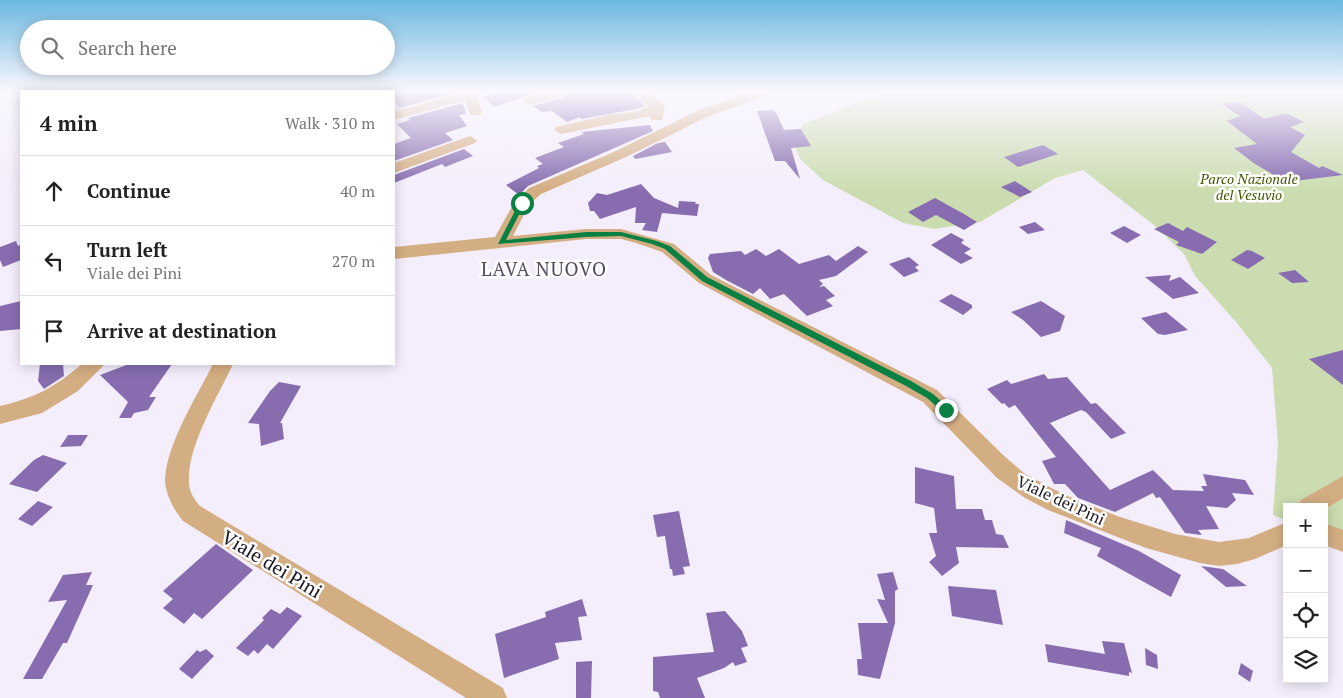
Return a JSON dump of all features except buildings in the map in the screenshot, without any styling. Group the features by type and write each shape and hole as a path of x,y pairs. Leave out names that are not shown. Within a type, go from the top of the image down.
{"street":[{"path":"561,130 584,125"},
{"path":"657,125 657,135"},
{"path":"501,242 527,196 682,125"},
{"path":"395,168 470,140"},
{"name":"Viale dei Pini","path":"395,253 586,234 621,234 655,242 668,248 704,279 930,396 946,410 991,459 1018,481 1054,500 1160,540 1219,554 1266,543 1283,535"},
{"path":"0,415 34,407 71,385 94,365"},
{"name":"Viale dei Pini","path":"223,365 182,456 177,476 183,505 196,518 493,698"},
{"path":"1315,503 1343,486"},
{"path":"1328,535 1343,541"}],"green space":[{"name":"Parco Nazionale del Vesuvio","path":"803,125 1343,125 1343,551 1328,543 1328,503 1283,503 1283,519 1273,515 1278,444 1272,368 1236,322 1195,276 1184,254 1155,226 1083,170 1055,178 980,222 934,229 903,223 823,180 801,160 793,142"}],"district":[{"name":"LAVA NUOVO","path":"544,269"}],"route":[{"path":"522,203 501,242 586,234 621,234 655,242 668,248 704,279 908,384 930,396 946,410"}]}
